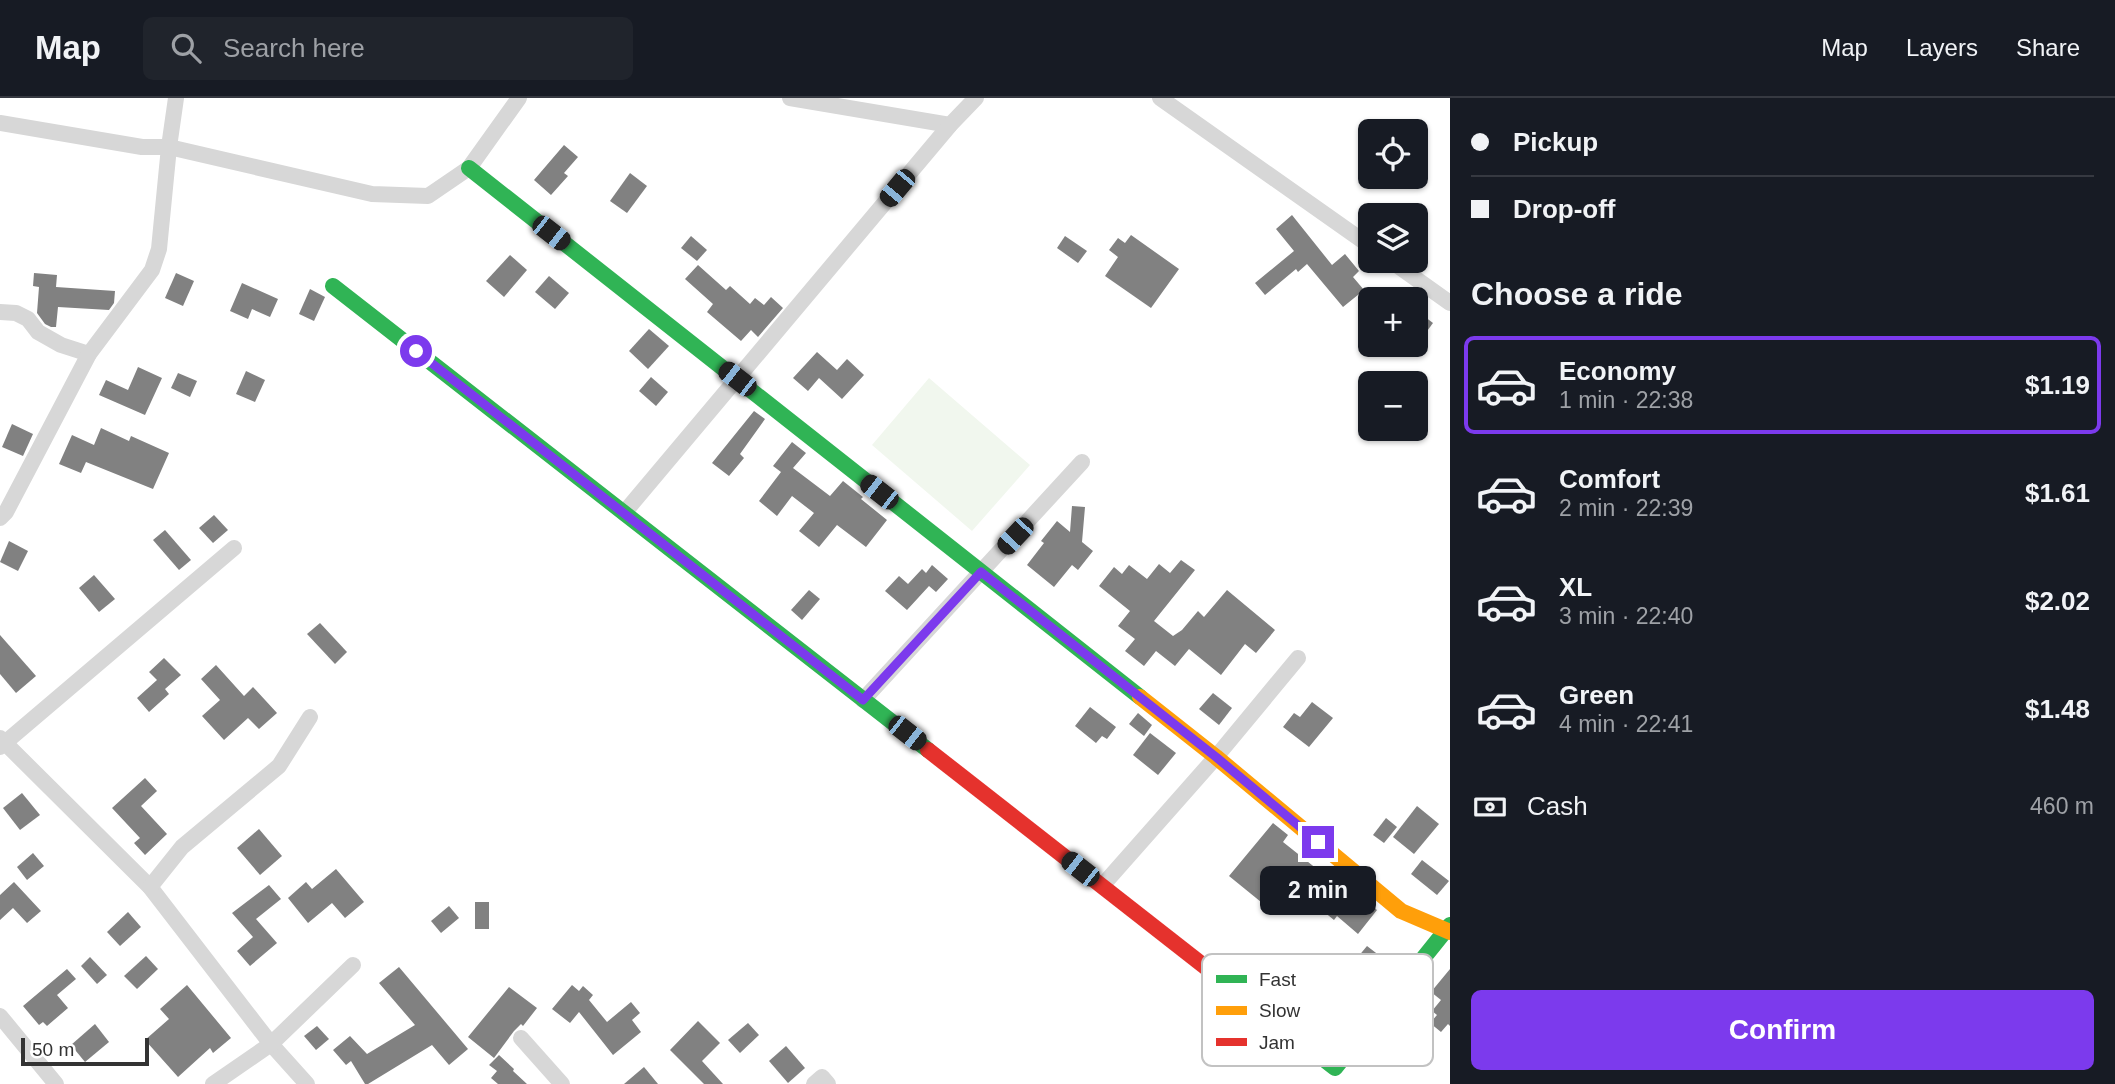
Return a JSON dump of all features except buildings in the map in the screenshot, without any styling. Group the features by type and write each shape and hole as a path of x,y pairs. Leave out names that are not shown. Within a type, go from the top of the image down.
{"street":[{"path":"2,513 89,354 152,270 159,249 176,98"},
{"path":"0,123 142,147 169,147 372,194 428,196 469,168 519,98"},
{"path":"790,98 950,125"},
{"path":"624,513 975,98"},
{"path":"1160,98 1358,238"},
{"path":"469,168 1216,757 1401,911 1449,929 1428,954"},
{"path":"1408,273 1450,303"},
{"path":"333,286 1202,964"},
{"path":"0,312 16,313 28,319 38,332 61,345 89,354"},
{"path":"863,700 1082,463"},
{"path":"234,548 1,742 150,887 271,1044 307,1084"},
{"path":"1102,886 1298,659"},
{"path":"150,887 182,847 279,766 310,717"},
{"path":"213,1084 271,1044 353,965"},
{"path":"0,1016 56,1084"},
{"path":"521,1038 562,1084"},
{"path":"814,1084 822,1077 828,1084"}],"shaded area":[{"path":"929,378 1030,465 972,531 872,445"}],"traffic: fast":[{"path":"469,168 1140,697"},
{"path":"333,286 928,750"},
{"path":"1427,954 1450,925"},
{"path":"1332,1066 1337,1066"}],"traffic: slow":[{"path":"1140,697 1401,911 1450,932"}],"traffic: jam":[{"path":"928,750 1202,964"}],"route":[{"path":"416,351 863,700 981,572 1216,757 1318,842"}]}
